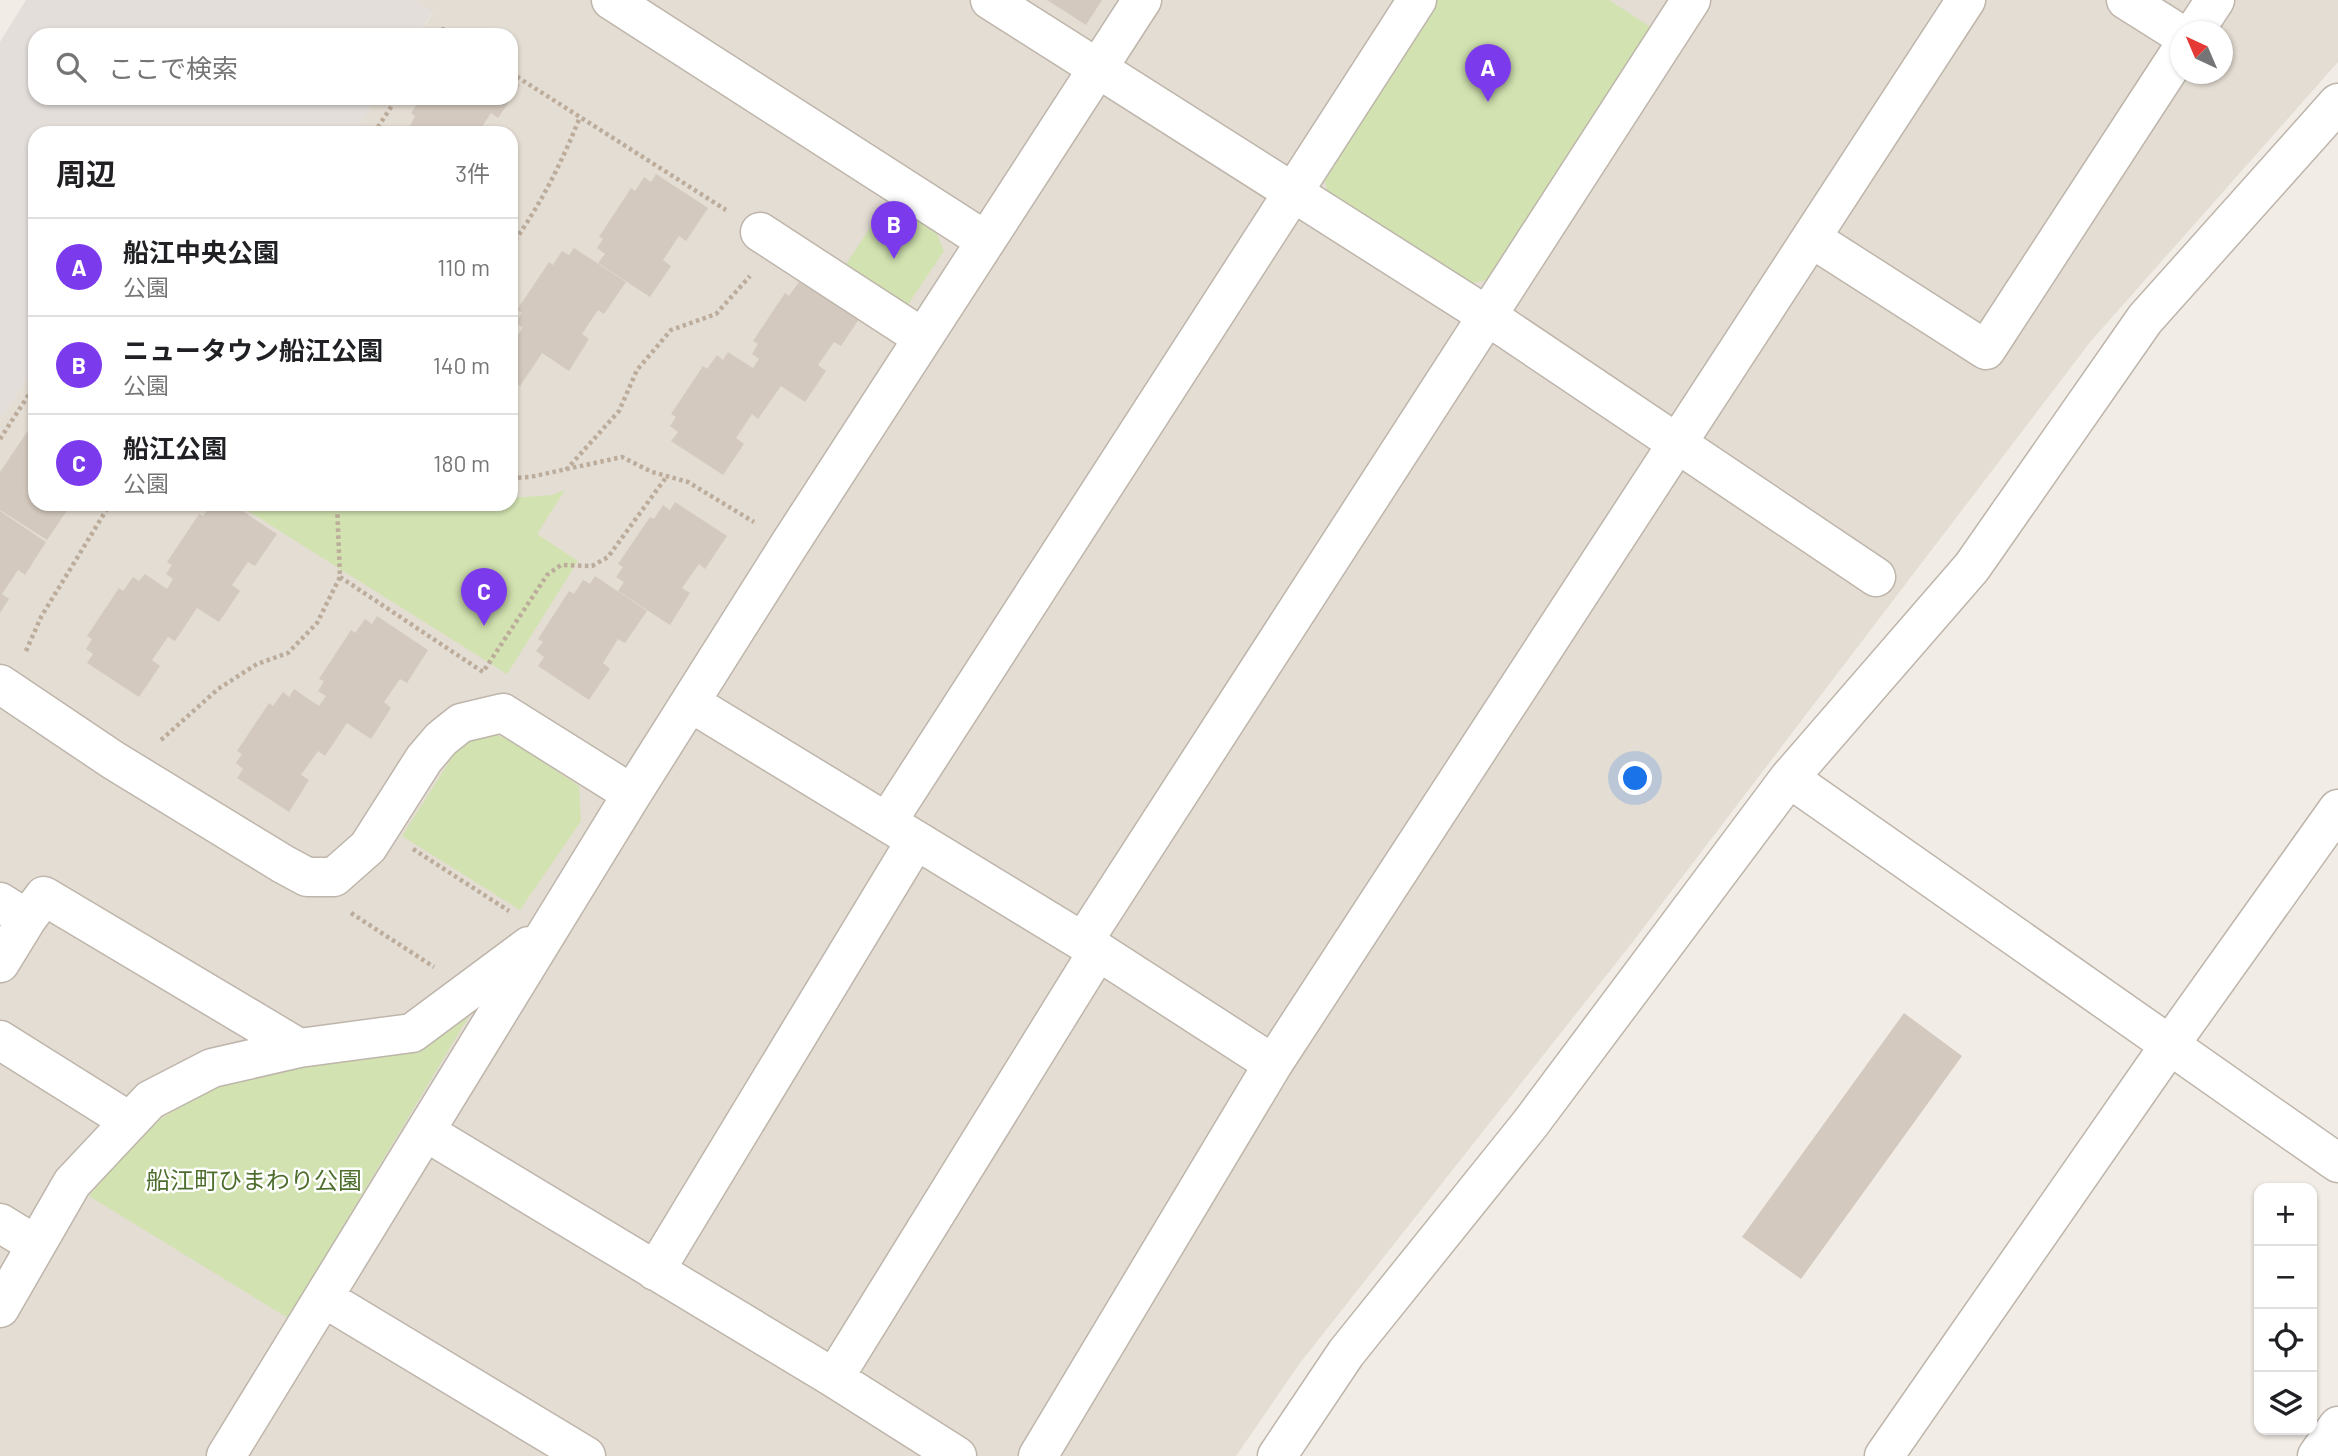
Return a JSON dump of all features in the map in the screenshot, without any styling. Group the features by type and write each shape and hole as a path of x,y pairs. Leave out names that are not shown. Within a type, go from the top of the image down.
{"street":[{"path":"611,0 986,241"},
{"path":"990,0 1486,315 1876,577"},
{"path":"226,1456 632,794 789,545 1142,0"},
{"path":"655,1271 902,831 1292,194 1418,0"},
{"path":"834,1378 1091,947 1486,315 1691,0"},
{"path":"1038,1456 1273,1064 1966,0"},
{"path":"2126,0 2170,28"},
{"path":"2201,21 2215,0"},
{"path":"1811,238 1986,349 2170,67"},
{"path":"1278,1456 1346,1353 1530,1124 1788,778 1972,567 2145,319 2338,103"},
{"path":"760,232 923,338"},
{"path":"5,687 113,760 307,877 334,877 368,847 424,759 441,739 461,723 503,713 632,794"},
{"path":"691,703 1091,947 1273,1064"},
{"path":"1788,778 2338,1163"},
{"path":"1884,1456 2169,1046 2338,809"},
{"path":"0,963 13,911 44,896 299,1048"},
{"path":"0,1307 72,1183 150,1100 212,1068 299,1048 412,1033 545,934"},
{"path":"0,1040 130,1121"},
{"path":"426,1132 834,1378 957,1456"},
{"path":"0,1223 36,1245"},
{"path":"324,1298 586,1456"},
{"path":"2317,1456 2338,1426"}],"path":[{"path":"518,77 760,232 769,256 716,314 671,330 637,370 619,411 566,470"},
{"path":"379,126 392,105"},
{"path":"518,236 566,151 580,117"},
{"path":"0,439 28,396"},
{"path":"518,478 621,457 652,472 688,482 789,545"},
{"path":"340,577 483,672 547,575 561,565 592,566 608,557 667,477"},
{"path":"5,687 41,617 106,511"},
{"path":"113,760 148,751 218,689 257,664 288,653 317,623 340,577 337,511"},
{"path":"380,828 545,934"},
{"path":"334,877 339,905 470,991"}],"shaded area":[{"path":"26,0 414,0 433,12 423,28 28,28 28,105 371,105 358,126 28,126 28,378 0,420 0,42"},
{"path":"414,0 2338,0 2338,62 2091,341 1628,948 1300,1363 1236,1456 0,1456 0,420 28,378 28,511 518,511 518,126 358,126 371,105 518,105 518,28 423,28 433,13"}],"green space":[{"path":"1438,0 1609,0 1652,28 1487,280 1464,285 1329,199 1324,177"},
{"path":"888,201 937,234 944,251 905,309 844,267"},
{"path":"565,490 537,534 578,561 507,674 248,511 518,511 518,497 552,495"},
{"path":"480,735 496,735 509,739 579,786 581,821 520,910 402,836 458,748"},
{"name":"船江町ひまわり公園","path":"475,1006 288,1318 89,1196 135,1139 165,1116 210,1089"}],"building":[{"path":"1047,0 1102,0 1086,25"},
{"path":"416,105 507,105 498,118 491,113 483,126 410,126 415,116 411,113"},
{"path":"656,174 708,208 686,241 679,236 663,260 671,266 650,297 598,263 605,254 597,248 603,239 599,237 631,188 635,191 644,177 651,182"},
{"path":"574,248 626,282 604,314 598,310 582,334 589,339 569,371 542,353 520,386 518,334 523,328 518,324 522,313 518,308 549,262 553,265 562,251 569,255"},
{"path":"811,279 863,313 841,346 834,342 818,365 826,371 805,402 781,386 758,419 752,414 736,438 744,444 723,475 671,441 678,432 670,426 676,417 671,414 703,366 707,369 717,355 723,360 728,352 753,368 759,359 752,354 758,344 753,341 785,293 789,296 799,282 805,286"},
{"path":"27,432 28,511 67,511 47,540 0,510 0,472"},
{"path":"675,502 727,536 705,569 699,564 682,588 690,593 670,625 618,591 624,582 616,577 623,567 618,564 650,517 654,519 663,505 670,510"},
{"path":"0,511 46,542 25,575 18,570 2,594 9,599 0,613"},
{"path":"207,511 242,511 277,534 255,566 248,562 232,585 240,591 219,622 197,608 175,641 168,637 152,660 160,666 139,697 87,663 93,654 86,649 92,639 87,636 119,588 123,591 133,577 139,581 145,574 167,589 173,579 166,574 172,565 167,562 199,514 203,516"},
{"path":"595,576 647,611 625,643 618,639 603,663 610,669 589,700 538,666 544,657 536,651 543,642 538,639 569,591 574,594 583,580 590,584"},
{"path":"377,616 428,650 407,683 400,679 384,702 391,708 371,739 347,723 325,756 318,751 301,775 309,780 289,812 237,778 243,769 236,763 242,754 237,751 269,703 273,706 283,692 289,697 294,689 319,706 326,696 318,691 324,681 319,679 351,630 355,633 365,619 372,624"},
{"path":"1904,1013 1962,1056 1801,1279 1742,1237"}],"place":[{"name":"船江中央公園","path":"1488,102"},
{"name":"ニュータウン船江公園","path":"894,259"},
{"name":"船江公園","path":"484,626"}]}
